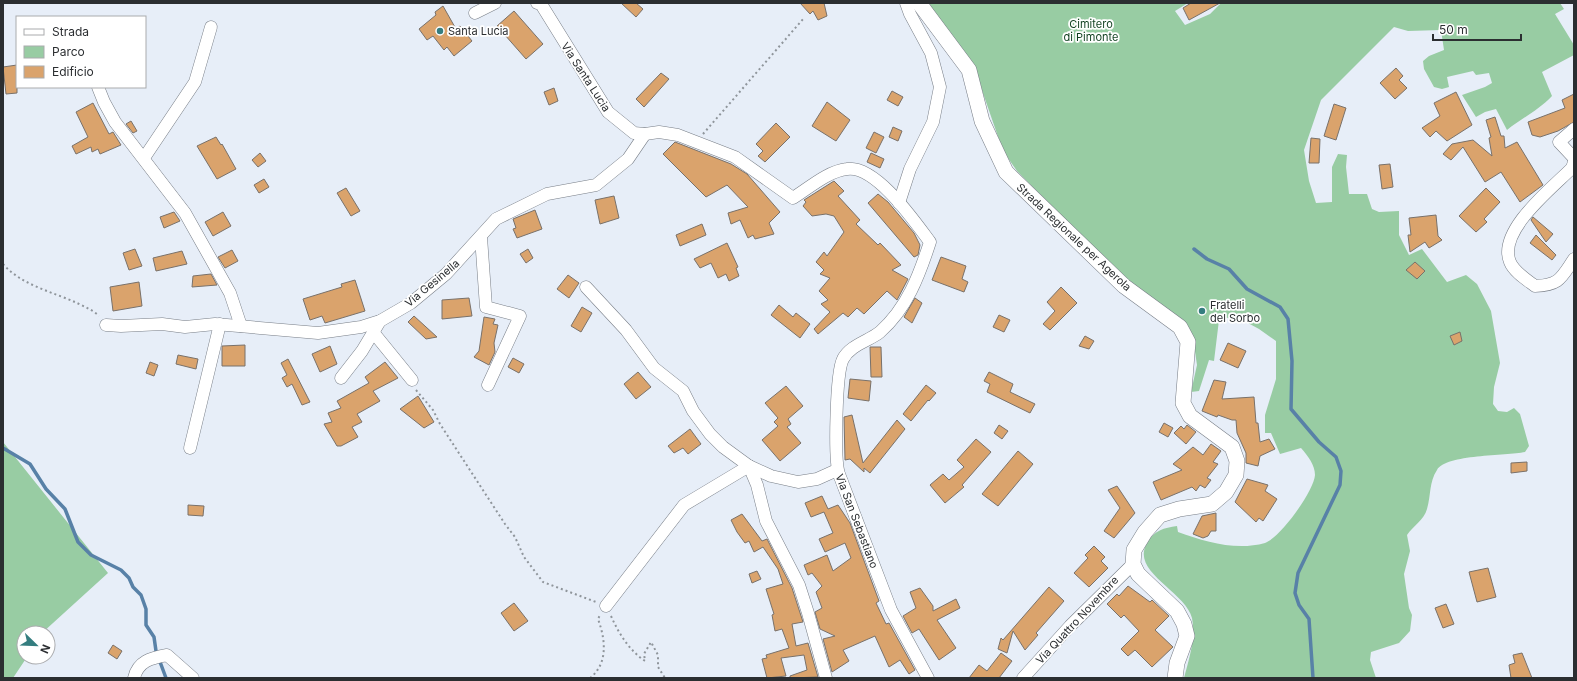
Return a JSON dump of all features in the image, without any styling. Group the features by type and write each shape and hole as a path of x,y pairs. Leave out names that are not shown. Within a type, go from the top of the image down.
{"main road":[{"name":"Strada Regionale per Agerola","path":"919,3 969,70 982,121 1006,172 1124,286 1180,327 1188,342 1183,403 1190,416 1220,437 1232,448 1237,461 1236,475 1233,481 1226,492 1212,504 1179,509 1160,515 1144,532 1134,550 1133,564"},
{"path":"1133,564 1138,574 1177,611 1184,624 1187,636 1177,663 1174,678"}],"street":[{"path":"475,13 495,3"},
{"name":"Via Santa Lucia","path":"539,3 608,112 634,133 645,134 659,132 678,135 735,156 793,198 832,173 847,169 861,170 879,183 899,203"},
{"path":"899,203 910,169 933,122 940,87 931,53 910,14 906,3"},
{"path":"144,158 195,82 211,27"},
{"path":"98,88 115,122 185,213 230,293 241,326"},
{"path":"1574,129 1559,142 1574,158"},
{"name":"Via Gesinella","path":"106,325 121,326 162,324 185,327 220,324 318,333 361,327 380,321 411,303 446,274 496,219 547,194 596,185 628,159 645,134"},
{"path":"1574,162 1572,168 1533,205 1518,224 1508,251 1510,263 1535,286 1550,286 1560,279 1574,259"},
{"name":"Via San Sebastiano","path":"899,203 909,212 930,242 913,289 904,303 879,332 849,352 843,359 837,392 836,461 838,470 891,610 928,678"},
{"path":"481,237 486,307 520,316 488,385"},
{"path":"586,288 626,330 654,368 683,391 693,411 710,434 723,447 749,466 771,476 798,482 817,479 838,470"},
{"path":"341,378 362,351 380,321"},
{"path":"190,448 220,324"},
{"path":"373,332 412,380"},
{"path":"606,606 684,505 749,466"},
{"path":"749,466 766,521 799,585 826,678"},
{"name":"Via Quattro Novembre","path":"1024,678 1070,626 1133,564"},
{"path":"134,678 136,669 150,658 167,655 194,678"}],"path":[{"path":"696,142 804,18"},
{"path":"3,264 30,284 50,291 95,312 106,325"},
{"path":"412,380 415,389 433,410 440,424 515,537 524,557 543,582 606,606 622,639 636,655 645,661 644,654 652,642 658,655 658,667 665,678"},
{"path":"590,678 601,664 604,648 603,633 598,618 606,606"}],"green space":[{"name":"Cimitero di Pimonte","path":"926,3 1188,3 1175,11 1185,25 1210,14 1221,3 1560,3 1564,9 1555,14 1574,45 1574,55 1542,72 1552,96 1542,106 1507,130 1496,109 1485,112 1476,117 1462,95 1492,83 1489,73 1476,75 1473,71 1447,77 1449,87 1442,89 1434,87 1424,69 1423,61 1429,56 1444,50 1441,30 1408,31 1394,27 1321,100 1304,150 1309,181 1316,203 1332,202 1332,167 1338,154 1347,155 1346,167 1349,194 1367,194 1372,209 1379,212 1399,211 1399,235 1409,255 1422,249 1447,282 1466,275 1477,284 1491,311 1500,363 1494,387 1493,404 1498,411 1507,412 1514,408 1520,414 1529,446 1525,452 1477,456 1452,461 1443,465 1437,470 1430,489 1426,513 1407,535 1410,551 1404,574 1409,608 1412,615 1410,631 1399,643 1371,652 1370,660 1376,678 1184,678 1193,641 1192,618 1180,599 1160,581 1146,563 1144,553 1147,543 1156,532 1177,526 1178,532 1210,542 1232,546 1265,543 1279,533 1287,524 1309,492 1315,475 1314,468 1309,457 1301,448 1280,454 1271,433 1265,433 1265,415 1276,379 1276,341 1259,329 1235,316 1219,320 1214,361 1209,360 1199,391 1191,392 1197,365 1194,345 1187,324 1128,284 1017,171 1003,151 976,73"},
{"path":"3,442 108,573 51,625 16,625 16,665 22,665 13,678 3,678"}],"building":[{"path":"621,3 636,3 643,9 636,17"},
{"path":"800,3 824,3 827,16 818,20 813,11 810,14"},
{"path":"1191,3 1220,3 1189,20 1183,8"},
{"name":"Santa Lucia","path":"443,6 456,29 460,26 472,41 454,56 447,47 444,50 433,36 427,40 419,29 436,15 435,12"},
{"path":"514,11 543,44 526,59 497,26"},
{"path":"16,65 17,93 6,94 3,67"},
{"path":"1396,68 1403,76 1399,80 1407,88 1395,99 1380,83"},
{"path":"661,73 669,79 644,107 636,99"},
{"path":"554,88 558,101 549,105 544,92"},
{"path":"892,91 903,97 898,106 887,100"},
{"path":"1456,92 1472,125 1447,141 1436,131 1430,137 1422,128 1440,116 1434,103"},
{"path":"1574,94 1574,122 1558,131 1540,137 1532,135 1528,122 1565,108 1562,100"},
{"path":"827,102 850,120 836,141 812,126"},
{"path":"93,103 109,134 113,132 121,145 100,154 98,149 92,152 91,147 76,154 72,146 88,137 76,112"},
{"path":"1334,104 1346,108 1336,140 1324,136"},
{"path":"1495,117 1501,136 1504,136 1505,148 1517,142 1543,185 1520,202 1501,172 1485,182 1463,147 1451,160 1443,154 1452,144 1473,140 1492,156 1489,138 1491,137 1486,120"},
{"path":"131,121 137,131 133,133 126,124"},
{"path":"776,123 790,137 765,162 758,156 763,151 756,144"},
{"path":"893,127 902,131 898,141 889,137"},
{"path":"874,132 884,137 876,153 866,148"},
{"path":"216,137 221,145 222,144 236,169 217,179 197,146"},
{"path":"1311,138 1320,139 1319,163 1309,163"},
{"path":"675,142 731,164 747,174 780,212 769,223 774,234 755,239 753,235 748,238 740,220 731,224 728,213 748,207 727,185 706,197 663,154"},
{"path":"260,153 266,161 258,167 252,160"},
{"path":"871,153 884,159 880,168 867,162"},
{"path":"1390,164 1393,187 1382,189 1379,165"},
{"path":"264,179 269,187 259,193 254,185"},
{"path":"834,181 844,191 838,196 860,220 856,224 878,245 880,243 901,265 892,270 908,279 897,300 887,291 864,314 857,308 848,317 843,313 818,334 814,329 830,312 821,304 828,300 819,291 830,278 820,274 824,270 816,262 824,252 827,256 844,232 834,216 826,214 812,216 803,206 806,202 804,200"},
{"path":"346,188 360,211 351,216 337,193"},
{"path":"1486,188 1500,202 1484,219 1487,222 1476,232 1459,216"},
{"path":"878,194 888,202 914,233 920,245 918,255 914,257 868,203"},
{"path":"614,196 619,218 600,224 595,200"},
{"path":"535,210 542,229 517,238 513,229 516,228 513,219"},
{"path":"174,212 180,221 164,228 160,217"},
{"path":"223,212 231,226 213,236 205,222"},
{"path":"1436,215 1438,236 1442,240 1429,248 1425,242 1410,252 1408,235 1411,235 1409,218"},
{"path":"1533,217 1553,234 1546,242 1531,220"},
{"path":"702,224 706,235 680,246 676,235"},
{"path":"1536,235 1556,255 1552,260 1530,243"},
{"path":"727,243 738,267 736,268 739,276 729,281 726,274 718,278 711,263 700,268 694,259"},
{"path":"135,249 142,266 129,270 123,253"},
{"path":"528,249 533,258 526,263 520,254"},
{"path":"232,250 238,261 225,268 218,257"},
{"path":"182,251 187,264 156,271 153,258"},
{"path":"941,257 966,266 962,279 968,282 964,292 932,280"},
{"path":"1415,262 1425,271 1417,279 1406,270"},
{"path":"211,274 217,285 192,287 193,276"},
{"path":"568,275 579,283 569,298 557,289"},
{"path":"355,280 365,311 325,323 322,316 310,320 303,299 342,287 341,284"},
{"path":"139,282 142,306 113,311 110,287"},
{"path":"1061,287 1077,303 1050,330 1043,324 1055,311 1047,302"},
{"path":"469,298 472,316 442,319 442,300"},
{"path":"915,298 922,303 912,323 904,317"},
{"path":"779,305 793,317 796,313 810,324 800,338 771,315"},
{"path":"582,307 592,313 581,332 571,326"},
{"path":"999,315 1010,320 1004,332 993,327"},
{"path":"414,316 437,337 426,339 408,322"},
{"path":"484,317 495,319 493,324 498,325 494,343 495,352 489,365 474,357 479,351"},
{"path":"1460,332 1462,341 1454,345 1450,336"},
{"path":"1085,336 1094,341 1089,349 1079,346"},
{"path":"1228,343 1246,351 1238,368 1220,360"},
{"path":"245,345 245,366 222,366 222,346"},
{"path":"330,346 337,364 320,372 312,354"},
{"path":"870,347 881,347 882,377 871,377"},
{"path":"178,355 198,359 196,369 176,364"},
{"path":"513,358 524,364 519,373 508,367"},
{"path":"288,359 310,402 302,405 292,384 287,387 282,378 287,375 281,363"},
{"path":"150,362 158,365 154,376 146,373"},
{"path":"385,362 398,378 373,391 380,401 357,414 362,422 352,427 358,437 341,446 337,446 324,424 332,422 328,413 341,408 337,401 369,383 365,377"},
{"path":"638,372 651,387 636,399 624,384"},
{"path":"989,372 1013,384 1010,392 1035,404 1030,413 987,392 990,384 984,381"},
{"path":"850,379 871,381 869,401 848,398"},
{"path":"1214,380 1226,382 1222,399 1254,397 1256,423 1258,423 1260,442 1269,439 1275,449 1260,456 1258,466 1246,463 1246,453 1237,433 1236,420 1218,415 1217,417 1202,411"},
{"path":"926,385 936,393 929,401 928,400 911,421 903,414"},
{"path":"786,386 803,406 788,419 791,424 787,427 801,443 780,461 762,440 778,426 774,422 778,418 765,403"},
{"path":"418,396 434,422 424,428 400,409"},
{"path":"852,415 863,463 897,420 905,429 870,473 864,468 864,472 850,459 845,460 844,417"},
{"path":"1164,423 1173,428 1168,437 1159,432"},
{"path":"999,425 1008,431 1002,439 994,433"},
{"path":"1187,425 1196,432 1186,444 1174,433 1181,426 1184,429"},
{"path":"690,429 701,444 688,454 683,448 674,453 668,446"},
{"path":"976,439 991,452 962,485 964,487 945,503 930,485 943,474 949,480 964,467 957,460"},
{"path":"1211,444 1221,451 1213,462 1218,464 1207,478 1211,480 1205,488 1200,485 1196,491 1192,487 1161,500 1153,482 1182,470 1173,464 1193,447 1203,455"},
{"path":"1018,451 1033,464 998,506 982,494"},
{"path":"1527,462 1527,471 1511,473 1511,463"},
{"path":"1247,479 1268,485 1265,491 1277,499 1263,521 1259,518 1256,522 1235,502"},
{"path":"1117,486 1135,513 1114,538 1104,531 1120,508 1108,490"},
{"path":"822,496 828,509 838,505 850,523 879,601 876,603 886,624 889,623 915,670 909,674 900,660 889,667 875,636 843,650 849,661 832,672 823,639 835,636 820,629 815,612 822,608 816,592 822,586 812,573 808,575 804,565 827,555 833,571 851,558 845,543 825,552 819,539 833,533 824,512 811,517 805,503"},
{"path":"188,505 204,506 203,516 188,515"},
{"path":"1216,513 1216,531 1211,531 1208,536 1203,538 1193,534 1202,516"},
{"path":"742,514 762,541 767,539 792,588 803,622 792,624 796,646 808,643 818,677 790,678 790,676 807,670 804,655 781,658 786,676 767,678 762,659 767,658 766,655 789,648 782,629 775,631 772,615 774,614 766,589 783,584 778,569 763,547 754,552 749,541 745,543 737,532 731,520"},
{"path":"1094,546 1105,557 1101,561 1108,568 1089,587 1074,573 1088,558 1085,555"},
{"path":"1488,568 1496,597 1477,602 1469,572"},
{"path":"757,571 761,579 752,583 749,574"},
{"path":"1128,586 1150,602 1152,600 1169,616 1155,630 1173,647 1152,667 1135,650 1128,656 1121,649 1139,631 1124,615 1121,618 1107,604 1117,594 1119,596"},
{"path":"1049,587 1064,601 1036,633 1038,635 1025,650 1013,631 1007,653 998,649 1001,638 1003,640"},
{"path":"920,588 933,606 933,611 956,599 960,608 937,620 956,648 939,660 919,629 912,633 903,616 916,608 910,592"},
{"path":"514,603 528,621 514,631 501,613"},
{"path":"1446,604 1454,624 1443,628 1435,608"},
{"path":"113,645 122,651 117,659 108,653"},
{"path":"1001,653 1012,661 999,678 969,678 979,665 987,671"},
{"path":"1522,653 1532,678 1511,678 1509,665 1515,663 1513,655"}],"waterway":[{"path":"1194,249 1207,259 1229,269 1247,289 1280,307 1288,319 1292,361 1291,409 1319,442 1336,457 1341,471 1340,485 1298,573 1295,593 1299,605 1309,619 1313,678"},
{"path":"3,448 30,464 46,489 65,509 78,542 91,555 121,570 129,578 133,587 141,595 146,609 146,625 154,637 156,651 166,678"}],"place":[{"name":"Santa Lucia","path":"440,31"},
{"name":"Fratelli del Sorbo","path":"1202,311"}]}
